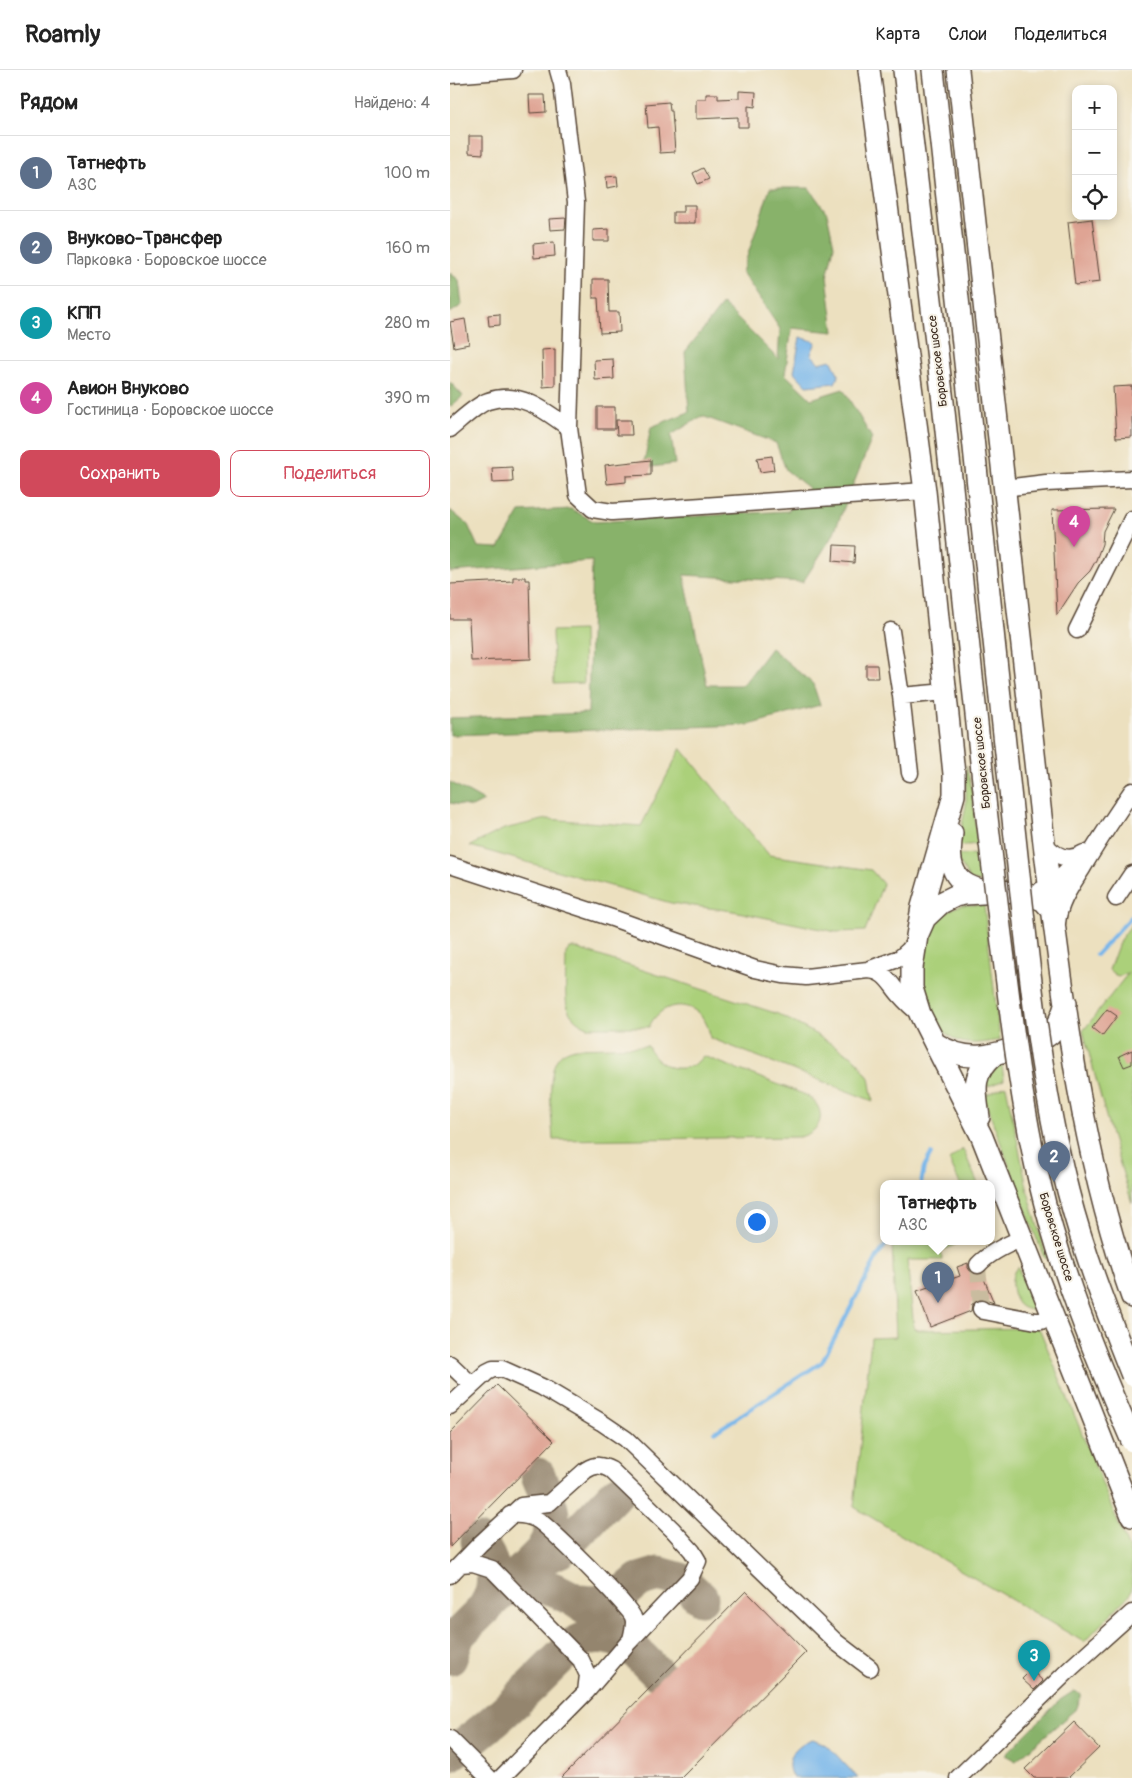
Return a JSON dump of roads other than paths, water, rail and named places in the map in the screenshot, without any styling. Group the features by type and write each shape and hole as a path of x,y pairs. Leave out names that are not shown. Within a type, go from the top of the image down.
{"main road":[{"path":"869,70 925,491 946,692 956,809 949,853 954,871 965,884 976,889 992,892"},
{"name":"Боровское шоссе","path":"904,70 943,402 1002,945 1028,1127 1040,1182 1068,1280 1100,1367 1132,1441"},
{"name":"Боровское шоссе","path":"933,70 1026,941 1052,1122 1068,1192 1087,1256 1132,1375"},
{"path":"958,70 1056,943 1081,1107 1098,1184 1116,1250 1132,1297"},
{"path":"954,788 922,907 912,960 912,993 920,1014 981,1135 1132,1516"},
{"path":"917,938 925,918 941,902 955,896 1017,891 1043,900 1052,910"},
{"path":"936,1044 960,1055 974,1057 994,1055 1046,1037 1058,1023 1066,1003"},
{"path":"981,1135 975,1084 981,1067 994,1055"}],"street":[{"path":"450,75 513,70"},
{"path":"558,70 562,84 576,202 569,428 578,495 592,509 612,512 925,491"},
{"path":"450,429 486,402 508,397 526,401 544,410 569,428"},
{"path":"1004,488 1046,483 1132,479"},
{"path":"1078,630 1132,519"},
{"path":"891,630 910,773"},
{"path":"901,696 946,692"},
{"path":"1056,943 1056,924 1059,908 1096,844 1132,791"},
{"path":"1044,843 1054,853 1071,858 1080,856 1096,844"},
{"path":"1017,891 1050,888 1096,844"},
{"path":"450,865 615,919 755,969 783,975 806,977 868,970 900,958 909,950 917,938"},
{"path":"1116,898 1132,874"},
{"path":"868,970 879,972 886,976 901,996 920,1014"},
{"path":"978,1265 1010,1244 1023,1238"},
{"path":"981,1309 1036,1321 1052,1316"},
{"path":"450,1364 472,1385"},
{"path":"450,1406 487,1372 493,1369 502,1369 542,1387 601,1422 626,1439 836,1642 870,1668"},
{"path":"455,1570 521,1506 549,1503 586,1470 592,1466 599,1465 611,1470 673,1530 692,1551 698,1561 690,1578 631,1640 586,1692 502,1778"},
{"path":"510,1515 527,1516 543,1524 616,1597 633,1616 631,1640"},
{"path":"455,1570 474,1563 492,1568 582,1660 588,1675 586,1692"},
{"path":"958,1778 1072,1667 1132,1613"},
{"path":"450,1739 489,1778"}],"water":[{"path":"800,337 816,342 811,354 819,363 831,360 839,375 835,383 807,386 794,372"},
{"path":"813,1739 827,1745 858,1778 793,1778 789,1765 792,1754 801,1745"}],"waterway":[{"path":"1096,955 1132,916"},
{"path":"922,1180 924,1167 931,1154"},
{"path":"715,1432 822,1362 877,1257 886,1245"}],"tunnel":[{"path":"978,1265 981,1309"}],"place":[{"name":"Авион Внуково","path":"1074,547"},
{"name":"Внуково-Трансфер","path":"1054,1182"},
{"name":"Татнефть","path":"938,1303"},
{"name":"КПП","path":"1034,1681"}]}
